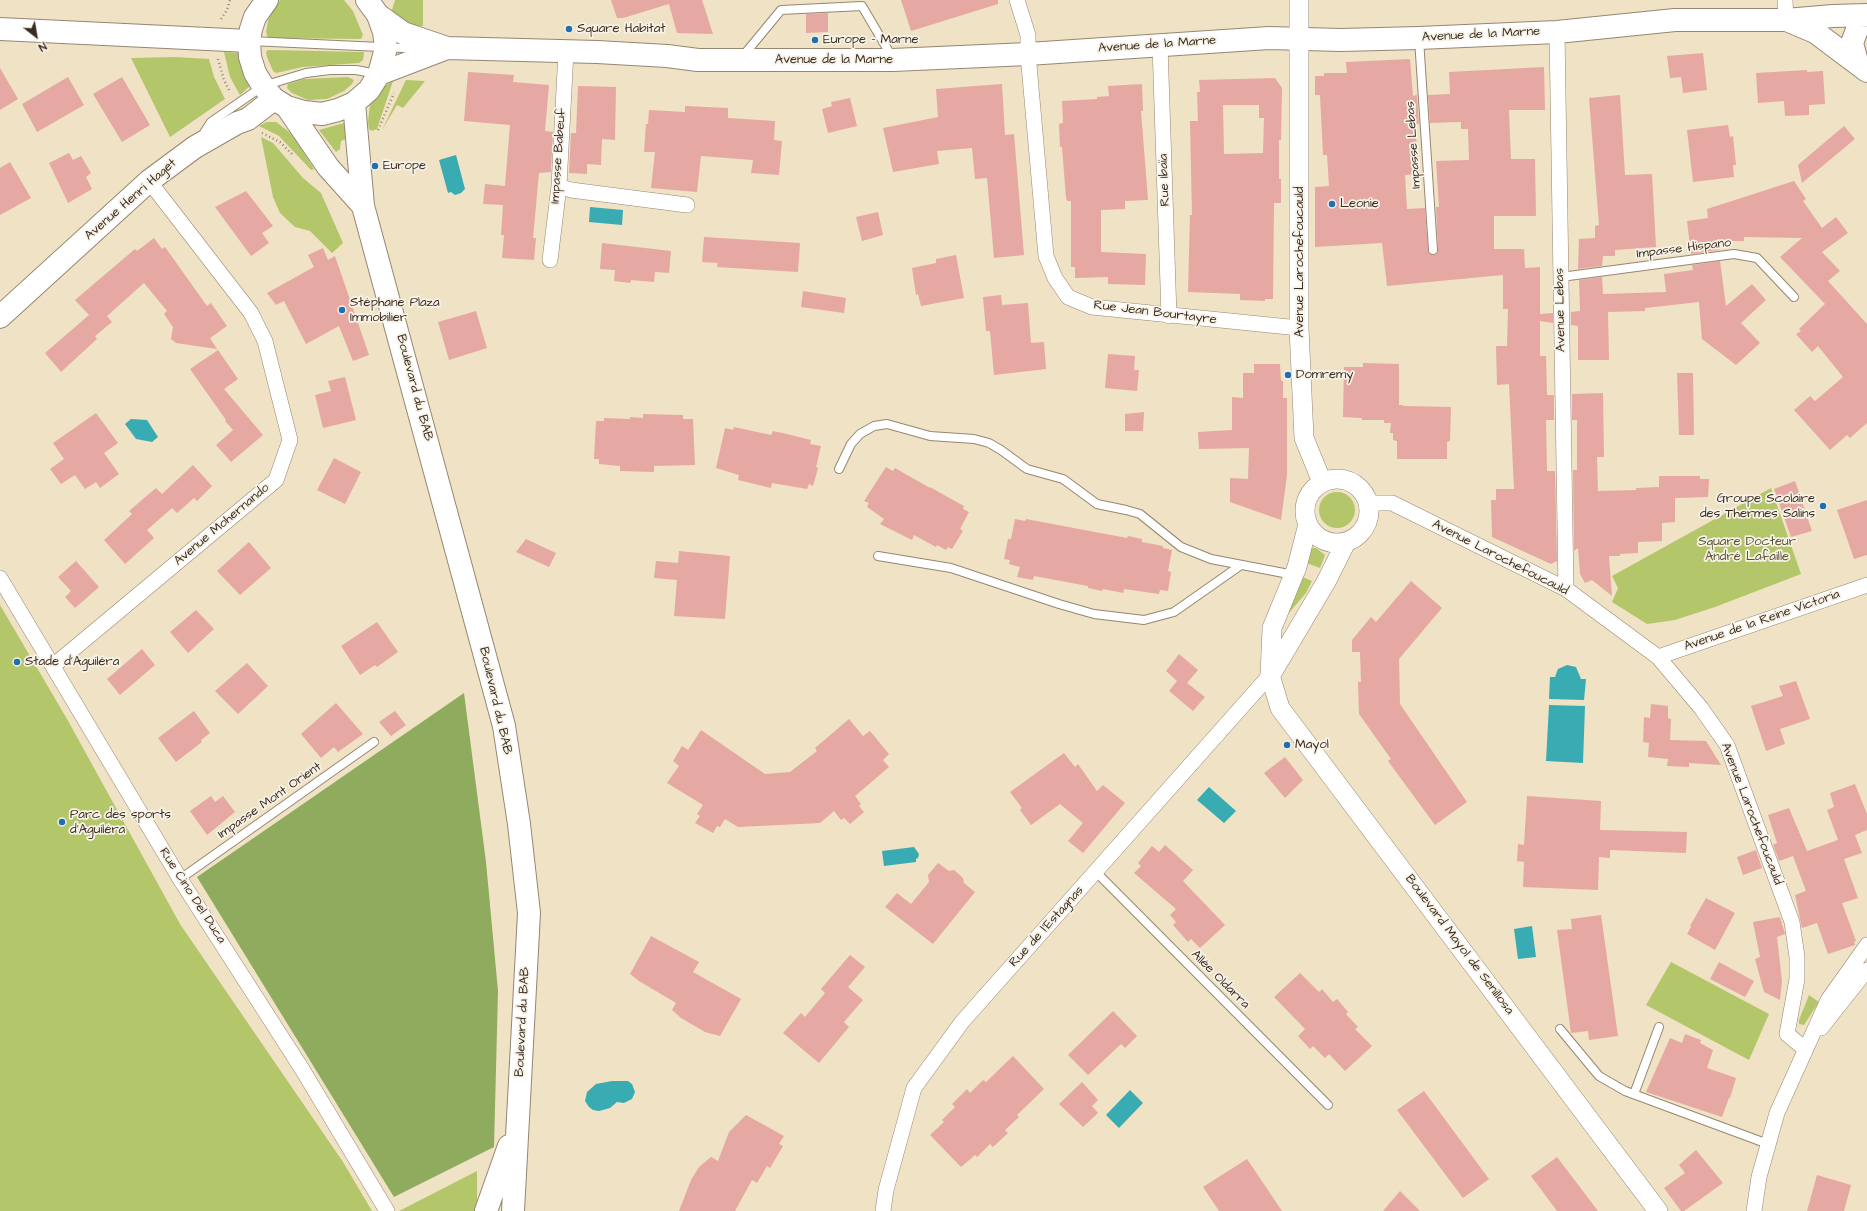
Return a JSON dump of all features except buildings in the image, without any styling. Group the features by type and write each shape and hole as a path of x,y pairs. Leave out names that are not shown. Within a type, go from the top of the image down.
{"main road":[{"path":"0,29 249,41 259,6"},
{"name":"Avenue de la Marne","path":"375,6 403,33 447,48 566,51 667,56 698,60 894,60 1028,54 1269,38 1419,38 1557,32 1785,10 1833,16 1867,17"},
{"path":"275,97 304,112 322,114 338,110 354,103 369,90 379,74 386,48 384,32 375,6"},
{"path":"1785,10 1862,67"},
{"name":"Avenue de la Marne","path":"1862,67 1852,42 1858,27 1867,17"},
{"name":"Boulevard du BAB","path":"249,41 250,57 255,73 328,167 363,206"},
{"name":"Avenue de la Marne","path":"379,74 447,48"},
{"name":"Avenue Henri Haget","path":"0,317 149,182 195,147 237,123 248,119 275,97"},
{"name":"Boulevard du BAB","path":"354,103 363,206 504,726 519,824 529,913 513,1211"},
{"path":"486,1211 511,1141 519,1098"}],"street":[{"name":"Rue Jean Bourtayre","path":"1017,0 1028,36 1028,54 1046,256 1055,278 1068,297 1092,307 1299,328"},
{"name":"Avenue Larochefoucauld","path":"1299,0 1299,328 1304,438 1322,482"},
{"name":"Avenue Lebas","path":"1557,32 1566,589"},
{"name":"Rue Ibaïa","path":"1160,45 1169,316"},
{"name":"Impasse Babeuf","path":"550,260 559,186 566,51"},
{"name":"Avenue Mohernando","path":"53,666 276,480 290,440 265,341 251,313 149,182"},
{"path":"559,186 571,190 687,205"},
{"path":"1332,478 1341,478 1359,486 1369,503 1367,522 1362,531 1346,542 1328,542 1320,538 1308,524 1305,515 1307,500 1314,488 1322,482 1332,478"},
{"name":"Avenue Larochefoucauld","path":"1369,503 1392,503 1566,589 1658,657 1701,708 1727,745 1792,922 1797,957 1797,979 1787,1034 1805,1049"},
{"name":"Boulevard Mayol de Senillosa","path":"1308,524 1294,575 1272,628 1270,675 1280,708 1658,1211"},
{"path":"1270,675 1326,582 1346,542"},
{"name":"Rue Cino Del Duca","path":"0,578 180,879 302,1069 387,1211"},
{"name":"Avenue de la Reine Victoria","path":"1658,657 1867,585"},
{"name":"Rue de l'Estagnas","path":"883,1211 886,1190 914,1088 962,1022 1270,675"},
{"path":"1754,1211 1758,1177 1777,1113 1828,1000 1867,945"},
{"path":"1805,1049 1867,970"}],"lane":[{"path":"740,60 780,10 862,6 894,60"},
{"name":"Impasse Lebas","path":"1419,38 1433,250"},
{"path":"249,41 386,48 447,48"},
{"path":"275,97 306,73 330,70 356,70 379,74"},
{"name":"Impasse Hispano","path":"1561,278 1734,254 1757,258 1794,297"},
{"path":"840,469 851,444 860,434 874,426 887,424 930,436 974,439 989,443 1027,468 1063,479 1097,504 1140,514 1181,547 1211,559 1294,575"},
{"path":"878,556 951,568 1094,614 1144,620 1174,612 1241,565"},
{"name":"Impasse Mont Orient","path":"180,879 374,742"},
{"name":"Allée Oldarra","path":"1096,872 1328,1105"},
{"path":"1634,1094 1659,1027"},
{"path":"1560,1029 1599,1076 1634,1094 1768,1144"}],"green space":[{"path":"280,0 344,0 353,11 363,35 361,39 268,38 266,32 268,21 273,9"},
{"path":"395,0 423,0 423,26 411,27 394,20 392,10"},
{"path":"268,50 364,52 363,60 359,63 303,67 276,73 273,71 267,57 266,52"},
{"path":"224,52 239,53 250,86 240,95 230,77"},
{"path":"176,57 209,59 214,77 225,99 170,137 131,58"},
{"path":"348,77 354,80 352,84 344,91 327,99 308,100 292,93 287,88 288,84 304,79"},
{"path":"406,80 425,81 403,108 397,105 382,130"},
{"path":"393,81 377,129 372,131 369,129 368,122 370,104 375,92"},
{"path":"267,122 276,122 288,131 297,142 314,169 311,170 279,136 259,126"},
{"path":"344,123 346,124 348,138 341,141 340,149 336,152 319,130"},
{"path":"261,137 273,143 303,178 321,193 343,243 332,253 310,231 295,227 280,213 273,197"},
{"name":"Square Docteur André Lafaille","path":"1771,488 1801,574 1715,607 1675,620 1647,624 1612,602 1618,588 1612,576"},
{"path":"1337,492 1347,495 1352,500 1355,510 1352,520 1347,525 1337,528 1327,525 1322,520 1319,510 1322,500 1327,495"},
{"path":"1311,548 1316,548 1325,555 1320,568 1304,562"},
{"path":"1298,575 1312,581 1306,593 1288,614"},
{"name":"Parc des sports d'Aguiléra","path":"0,605 67,719 180,924 343,1162 372,1211 0,1211"},
{"path":"464,693 486,862 498,991 494,1147 394,1197 197,877"},
{"path":"1671,962 1769,1014 1749,1060 1646,1005"},
{"path":"1809,995 1819,1002 1804,1025 1799,1024 1799,1020"},
{"path":"477,1171 477,1211 399,1211"}],"water":[{"path":"456,155 465,189 461,193 455,195 451,192 448,193 439,160"},
{"path":"590,207 623,210 622,225 589,222"},
{"path":"131,419 147,420 158,437 152,442 136,439 125,424"},
{"path":"1567,665 1576,667 1581,679 1586,679 1584,700 1549,699 1550,677 1555,677 1558,669"},
{"path":"1549,705 1585,706 1583,763 1546,761"},
{"path":"1209,787 1236,811 1224,823 1197,800"},
{"path":"914,847 919,854 916,862 884,866 882,851"},
{"path":"1532,926 1536,957 1518,959 1514,929"},
{"path":"612,1081 628,1081 632,1084 635,1092 632,1099 624,1103 617,1102 610,1108 599,1111 593,1110 589,1107 585,1101 587,1092 596,1084"},
{"path":"1130,1090 1143,1103 1119,1128 1106,1115"}],"place":[{"name":"Square Habitat","path":"569,29"},
{"name":"Europe - Marne","path":"815,40"},
{"name":"Europe","path":"375,166"},
{"name":"Leonie","path":"1332,204"},
{"name":"Stéphane Plaza Immobilier","path":"342,310"},
{"name":"Domremy","path":"1288,375"},
{"name":"Groupe Scolaire des Thermes Salins","path":"1823,506"},
{"name":"Stade d'Aguiléra","path":"17,662"},
{"name":"Mayol","path":"1287,745"},
{"name":"Parc des sports d'Aguiléra","path":"62,822"}]}
